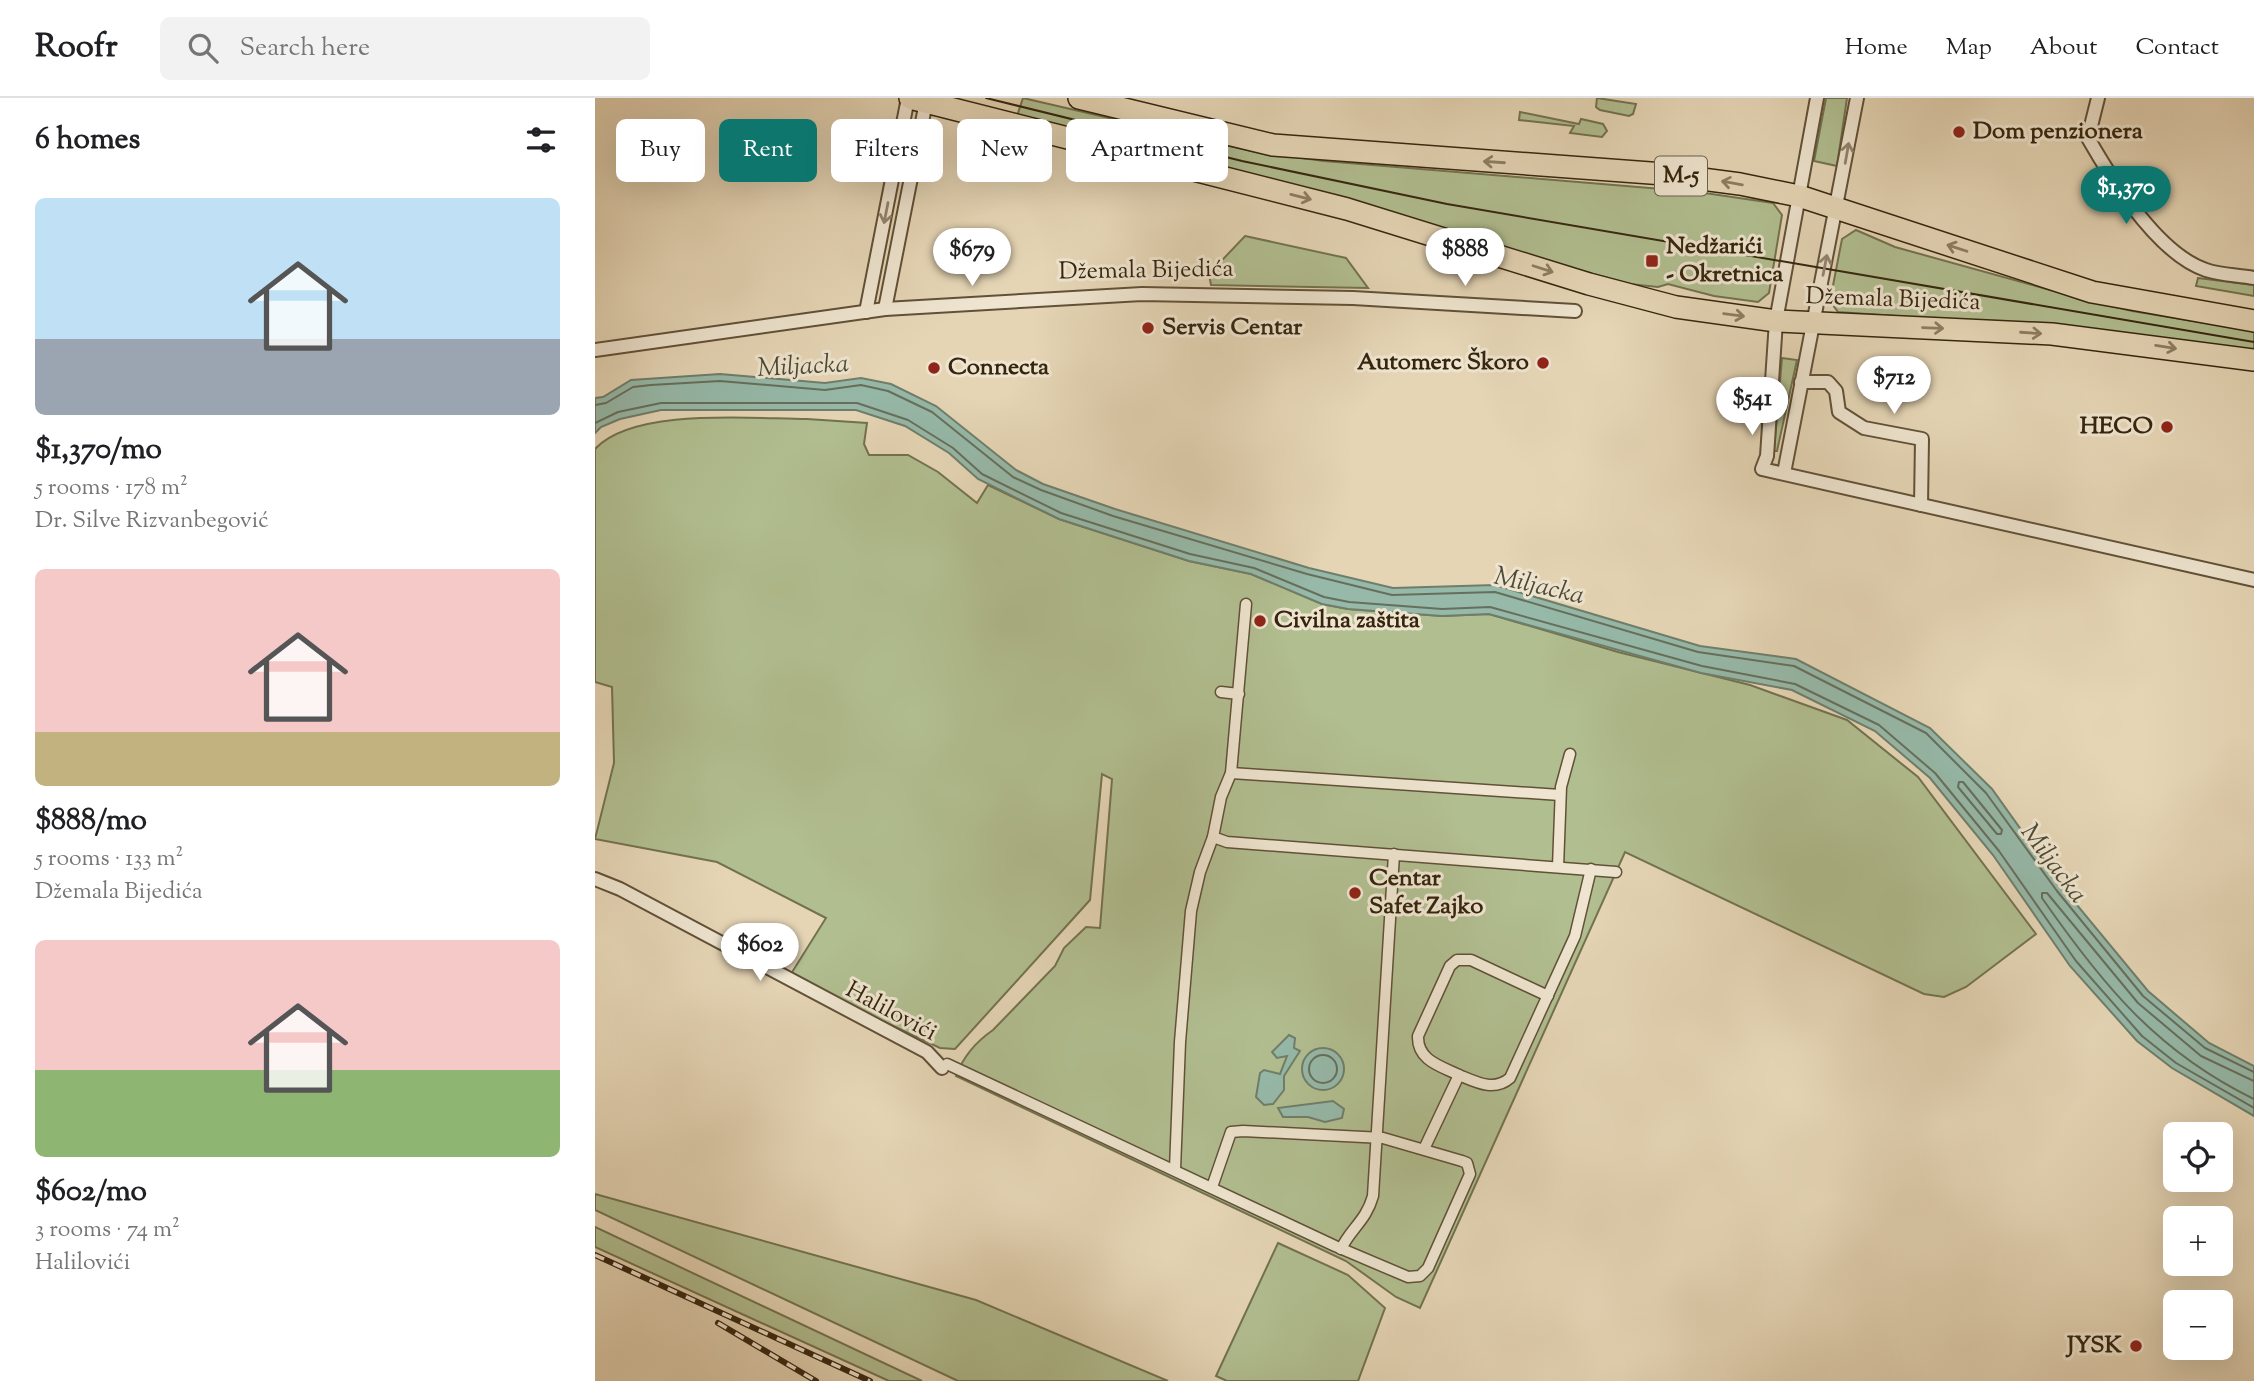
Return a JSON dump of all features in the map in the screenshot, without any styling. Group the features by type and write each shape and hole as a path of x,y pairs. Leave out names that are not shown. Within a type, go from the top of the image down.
{"main road":[{"name":"Džemala Bijedića","path":"1079,98 1273,145 1664,174 1740,184 1798,196 2092,292 2254,321"},
{"name":"Džemala Bijedića","path":"918,99 1334,205 1625,294 1677,306 1776,321 2052,334 2254,360"}],"street":[{"path":"1817,98 1776,321 1767,456 1762,469 2174,565 2254,580"},
{"path":"1784,473 1857,98"},
{"path":"2098,98 2088,138 2121,193 2137,213 2193,265 2208,271 2254,278"},
{"path":"885,309 918,99"},
{"path":"866,312 918,99"},
{"name":"Džemala Bijedića","path":"595,350 885,309 1019,299 1198,293 1575,311"},
{"path":"1801,382 1828,382 1836,391 1839,412 1851,423 1922,439 1924,449 1921,505"},
{"path":"1175,1169 1189,924 1200,872 1213,837 1221,797 1231,773 1246,604"},
{"path":"1221,692 1239,694"},
{"path":"1558,867 1560,795 1570,754"},
{"path":"1231,773 1560,795"},
{"path":"1213,837 1227,842 1616,872"},
{"path":"1341,1249 1346,1239 1362,1223 1370,1207 1377,1138 1394,854"},
{"path":"1548,996 1471,960 1457,960 1450,966 1418,1035 1417,1045 1426,1059 1459,1075 1491,1086 1510,1079 1548,996 1575,936 1591,869"},
{"name":"Halilovići","path":"595,879 620,889 926,1052 945,1066"},
{"path":"945,1066 1175,1169 1212,1187 1341,1249 1408,1277 1424,1273 1470,1174 1467,1163 1377,1138 1231,1132 1212,1187"},
{"path":"1424,1149 1459,1075"}],"shaded area":[{"path":"1023,98 1114,119 1066,119 1066,129 1052,126 1052,119 1017,116"},
{"path":"1597,98 1636,104 1633,114 1629,116 1600,110 1596,107"},
{"path":"1826,98 1847,98 1837,166 1814,161"},
{"path":"1520,112 1579,124 1581,119 1603,124 1607,131 1602,137 1570,133 1574,126 1519,120"},
{"path":"1228,146 1324,161 1698,192 1773,203 1782,215 1769,293 1758,302 1714,296 1668,284 1658,287 1630,284 1228,174"},
{"path":"1856,230 1895,247 2068,295 2132,311 2254,331 2254,353 2090,329 1838,312 1830,301 1842,239"},
{"path":"1245,236 1346,258 1368,288 1211,285 1209,274"},
{"path":"2198,278 2254,285 2254,296 2196,286"},
{"path":"1782,358 1797,360 1777,451 1774,451"},
{"path":"726,417 867,423 864,444 869,455 908,455 938,472 977,503 988,485 1059,519 1189,561 1251,574 1322,604 1348,609 1442,616 1489,614 1618,652 1750,685 1847,720 1918,777 2036,934 1966,987 1944,997 1924,994 1625,852 1420,1308 1396,1297 1346,1261 956,1076 971,1050 1055,966 1064,948 1086,927 1100,928 1112,779 1102,774 1090,900 955,1049 940,1048 789,977 826,918 717,862 595,839 614,763 612,687 595,682 595,449 613,436 665,421"},
{"path":"595,1194 976,1300 1168,1381 958,1381 595,1210"},
{"path":"595,1227 922,1381 889,1381 595,1247"},
{"path":"1278,1243 1348,1275 1385,1308 1358,1381 1227,1381 1216,1376"}],"water":[{"path":"720,374 825,383 861,378 891,384 936,406 1016,470 1043,484 1115,509 1309,568 1393,588 1495,585 1700,646 1796,659 1930,728 1992,789 2062,887 2148,991 2209,1043 2254,1066 2254,1116 2172,1068 2137,1041 2070,966 1993,855 1930,778 1875,731 1792,690 1701,673 1489,614 1442,616 1348,609 1322,604 1251,574 1189,561 1059,519 978,479 949,453 905,426 856,410 661,410 620,419 601,427 595,433 595,398 603,397 631,380"},
{"path":"1289,1035 1295,1038 1294,1048 1300,1051 1284,1076 1284,1090 1273,1104 1264,1105 1256,1097 1260,1073 1264,1070 1280,1074 1287,1056 1277,1058 1272,1052"},
{"path":"1323,1048 1338,1054 1344,1069 1338,1084 1323,1090 1308,1084 1302,1069 1308,1054"},
{"path":"1333,1101 1344,1109 1342,1118 1325,1122 1308,1117 1283,1117 1278,1108"}],"tram line":[{"path":"986,98 1242,161 1447,204 2254,342"}],"railway":[{"path":"595,1255 870,1381"},
{"path":"718,1323 816,1381"}],"place":[{"name":"Dom penzionera","path":"1959,132"},
{"name":"Nedžarići - Okretnica","path":"1652,261"},
{"name":"Servis Centar","path":"1148,328"},
{"name":"Automerc Škoro","path":"1543,363"},
{"name":"Connecta","path":"934,368"},
{"name":"HECO","path":"2167,427"},
{"name":"Civilna zaštita","path":"1260,621"},
{"name":"Centar Safet Zajko","path":"1355,893"},
{"name":"JYSK","path":"2136,1346"}],"water label":[{"name":"Miljacka","path":"803,367"},
{"name":"Miljacka","path":"1539,587"},
{"name":"Miljacka","path":"2053,864"}]}
